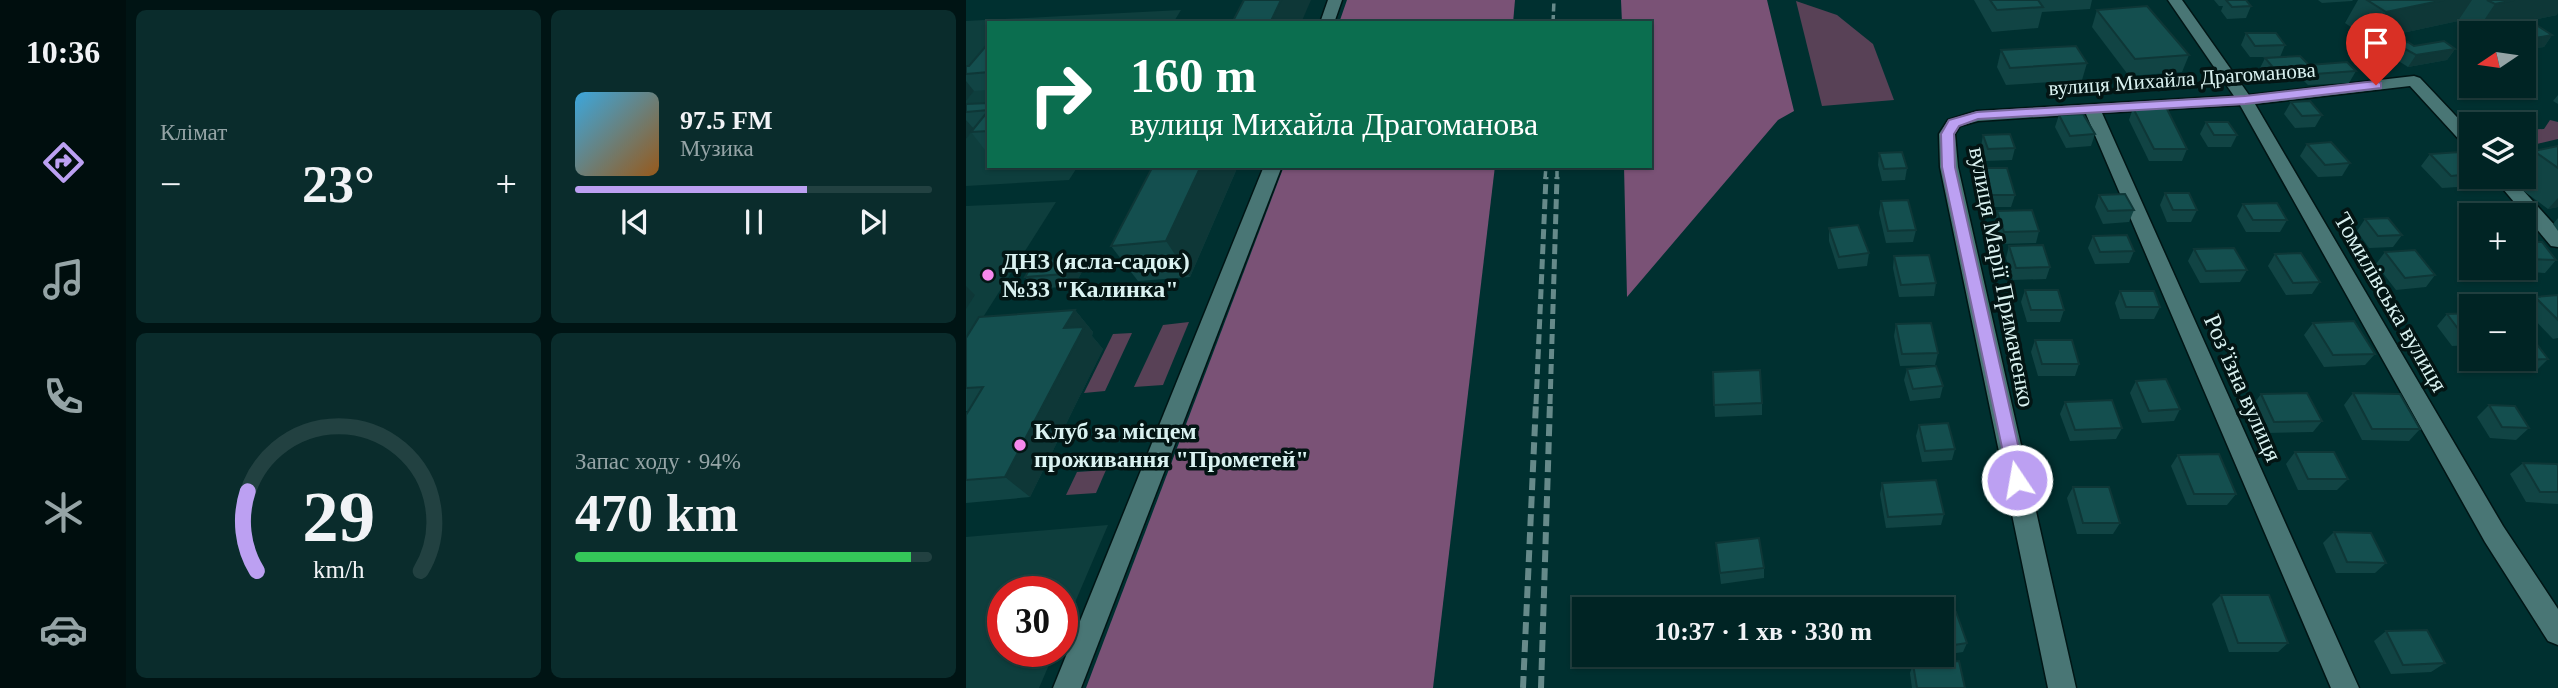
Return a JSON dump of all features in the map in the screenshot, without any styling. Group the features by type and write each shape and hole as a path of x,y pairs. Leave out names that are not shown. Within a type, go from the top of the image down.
{"street":[{"path":"1327,21 1335,0"},
{"name":"Томилівська вулиця","path":"2175,0 2245,100 2494,534 2558,632"},
{"name":"вулиця Михайла Драгоманова","path":"1954,123 1977,116 2245,100 2414,81 2459,129"},
{"name":"Розʼїзна вулиця","path":"2092,109 2345,688"},
{"name":"вулиця Марії Примаченко","path":"1954,123 1947,134 1949,167 2062,688"},
{"path":"1067,688 1272,168"},
{"path":"2512,189 2558,242"}],"shaded area":[{"path":"1347,0 1515,0 1513,21 1340,21"},
{"path":"1621,0 1767,0 1794,111 1778,120 1627,297 1624,168 1652,168 1652,21 1622,21"},
{"path":"1796,1 1837,15 1873,44 1894,100 1822,106"},
{"path":"1181,10 1174,21 987,21 987,168 1077,168 1069,180 966,186 966,21"},
{"path":"2550,120 2558,122 2558,139 2536,144 2536,129 2544,129"},
{"path":"1283,168 1495,168 1433,688 1086,688"},
{"name":"ДНЗ (ясла-садок) №33 \"Калинка\"","path":"1056,202 966,344 966,206"},
{"path":"1189,322 1163,385 1134,387 1163,325"},
{"path":"1132,333 1105,391 1084,393 1113,334"},
{"path":"1106,470 1096,493 1066,495 1077,472"},
{"path":"1108,525 1078,595 1078,576 987,576 987,667 1048,667 1039,688 966,688 966,537"}],"building":[{"path":"1244,0 1281,0 1271,21 1233,21"},
{"path":"1990,0 2038,0 2043,7 1997,10"},
{"path":"2226,0 2246,0 2251,6 2232,7"},
{"path":"2367,0 2444,0 2386,12"},
{"path":"2487,0 2514,0 2495,4"},
{"path":"2147,6 2189,55 2135,59 2097,10"},
{"path":"2536,25 2552,35 2536,38"},
{"path":"2246,33 2276,33 2285,45 2255,46"},
{"path":"2444,41 2455,49 2416,55 2396,44 2408,42 2414,46"},
{"path":"987,46 987,72 966,74 966,66"},
{"path":"2076,46 2087,63 2010,68 2001,50"},
{"path":"2300,56 2309,65 2347,62 2356,71 2315,74 2309,68 2276,71 2265,58"},
{"path":"2310,101 2322,115 2302,116 2291,102"},
{"path":"987,103 987,110 966,112 966,104"},
{"path":"2166,107 2187,149 2154,149 2133,108"},
{"path":"987,112 987,131 971,132"},
{"path":"2083,114 2095,134 2070,136 2059,115"},
{"path":"2206,122 2228,122 2237,135 2214,135"},
{"path":"2010,134 2015,148 1988,149 1983,135"},
{"path":"2331,142 2350,163 2325,165 2307,144"},
{"path":"2558,146 2558,168 2536,152"},
{"path":"1902,152 1907,168 1884,169 1879,153"},
{"path":"2459,152 2459,175 2451,176 2430,154"},
{"path":"1152,168 1200,168 1166,241 1111,246"},
{"path":"1978,168 2007,168 2015,195 1985,195"},
{"path":"2165,193 2189,193 2197,210 2173,210"},
{"path":"2125,194 2134,210 2108,211 2099,195"},
{"path":"1908,200 1916,230 1888,231 1881,201"},
{"path":"2277,203 2287,220 2253,220 2243,204"},
{"path":"2032,210 2039,231 2004,232 1997,211"},
{"path":"2388,218 2402,235 2378,236 2365,219"},
{"path":"1858,225 1869,253 1839,257 1829,228"},
{"path":"2127,235 2134,251 2100,252 2093,236"},
{"path":"2536,242 2542,242 2556,260 2536,259"},
{"path":"2043,245 2050,267 2016,268 2009,246"},
{"path":"2234,248 2247,270 2206,271 2194,249"},
{"path":"2415,250 2435,275 2405,278 2385,252"},
{"path":"2301,253 2320,282 2293,283 2275,254"},
{"path":"1929,255 1936,283 1901,285 1894,256"},
{"path":"1074,258 1064,274 1025,277 1034,261"},
{"path":"2025,290 2058,290 2064,310 2031,310"},
{"path":"2120,291 2154,291 2160,307 2126,307"},
{"path":"2558,295 2558,320 2536,298"},
{"path":"1075,310 1064,328 1084,327 1005,477 966,480 966,415 983,387 966,388 966,338 979,317"},
{"path":"2447,314 2459,314 2459,330"},
{"path":"2354,321 2375,354 2333,355 2313,323"},
{"path":"1931,323 1938,353 1902,354 1896,324"},
{"path":"2035,340 2072,340 2079,364 2042,364"},
{"path":"2536,343 2548,359 2536,360"},
{"path":"1936,366 1943,386 1913,389 1907,369"},
{"path":"1760,370 1762,403 1714,405 1713,372"},
{"path":"2166,379 2180,409 2149,411 2136,381"},
{"path":"2307,393 2322,421 2274,422 2261,394"},
{"path":"2353,393 2400,394 2420,429 2372,429"},
{"path":"2112,400 2122,428 2075,430 2065,402"},
{"path":"2489,405 2515,406 2529,428 2502,427"},
{"path":"1948,423 1955,449 1925,451 1919,425"},
{"path":"2295,452 2334,452 2348,479 2308,479"},
{"path":"2219,454 2236,494 2194,494 2178,455"},
{"path":"2523,463 2557,464 2558,492 2540,492"},
{"path":"1936,480 1944,514 1888,517 1882,483"},
{"path":"2073,487 2109,487 2120,523 2083,523"},
{"path":"2334,532 2371,533 2386,563 2347,562"},
{"path":"1759,538 1764,568 1720,573 1716,543"},
{"path":"2221,595 2269,595 2288,643 2238,643"},
{"path":"1956,612 1967,643 1954,645"},
{"path":"2427,630 2445,663 2403,665 2386,631"},
{"path":"1954,661 1959,661 1965,688 1917,688 1914,667 1954,667"}],"railway":[{"path":"1553,21 1554,0"},
{"path":"1545,179 1546,168"},
{"path":"1557,168 1557,177"},
{"path":"1536,404 1546,177"},
{"path":"1550,404 1557,177"},
{"path":"1523,688 1536,402"},
{"path":"1541,688 1550,402"}],"place":[{"name":"ДНЗ (ясла-садок) №33 \"Калинка\"","path":"988,275"},
{"name":"Клуб за місцем проживання \"Прометей\"","path":"1020,445"}],"route":[{"path":"2017,480 1949,167 1947,134 1954,123 1977,116 2245,100 2376,85"}]}
